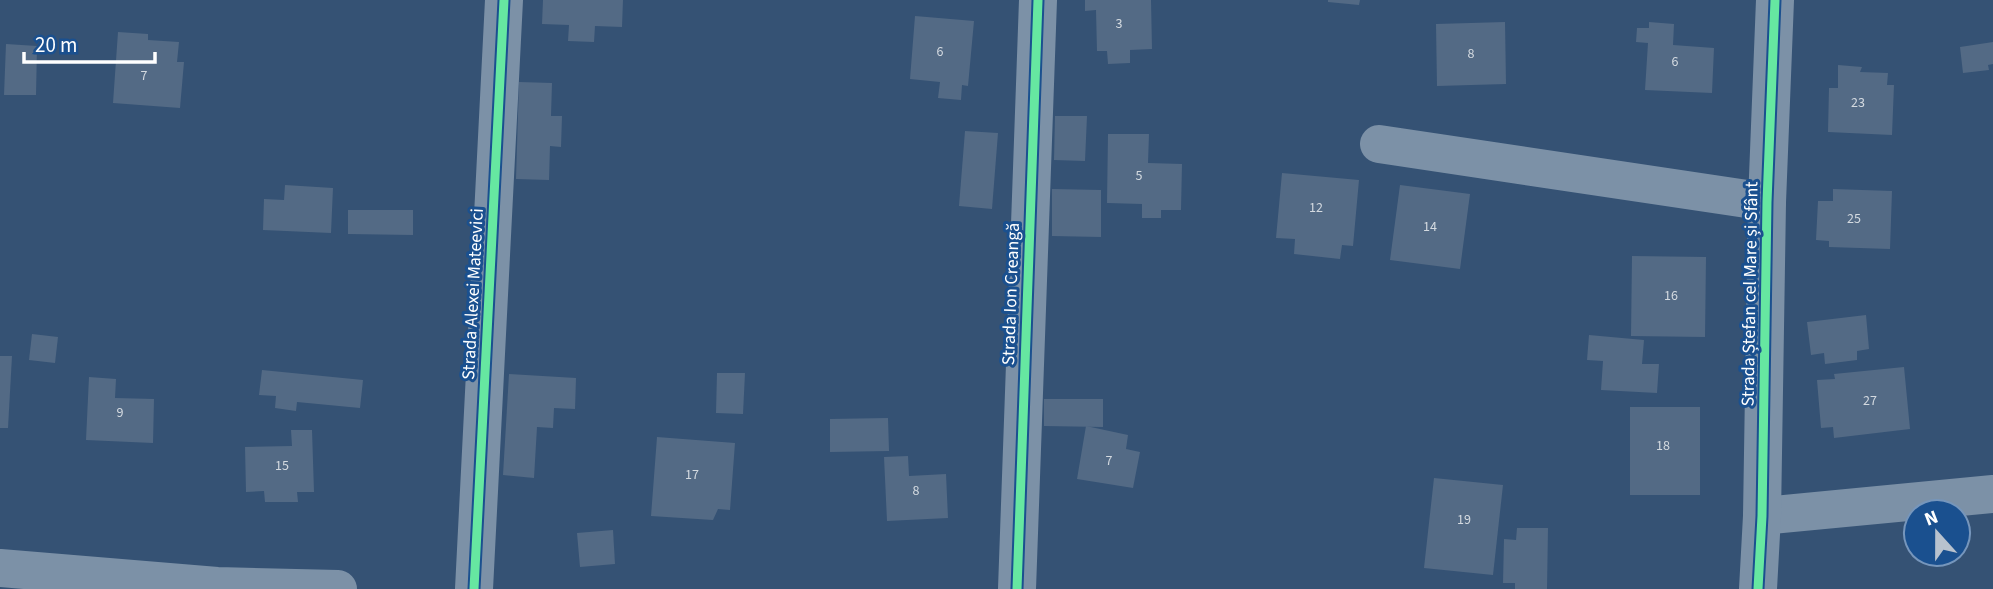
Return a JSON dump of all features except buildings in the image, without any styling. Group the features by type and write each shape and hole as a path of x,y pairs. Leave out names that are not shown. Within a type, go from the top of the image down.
{"street":[{"name":"Strada Alexei Mateevici","path":"474,589 504,0"},
{"name":"Strada Ion Creangă","path":"1017,589 1038,0"},
{"name":"Strada Ștefan cel Mare și Sfânt","path":"1758,589 1762,516 1767,202 1775,0"},
{"path":"1379,144 1767,202"},
{"path":"1762,516 1993,494"},
{"path":"0,568 217,586 338,589"}],"cycle path":[{"path":"474,589 504,0"},
{"path":"1017,589 1038,0"},
{"path":"1758,589 1762,516 1767,202 1775,0"}]}
